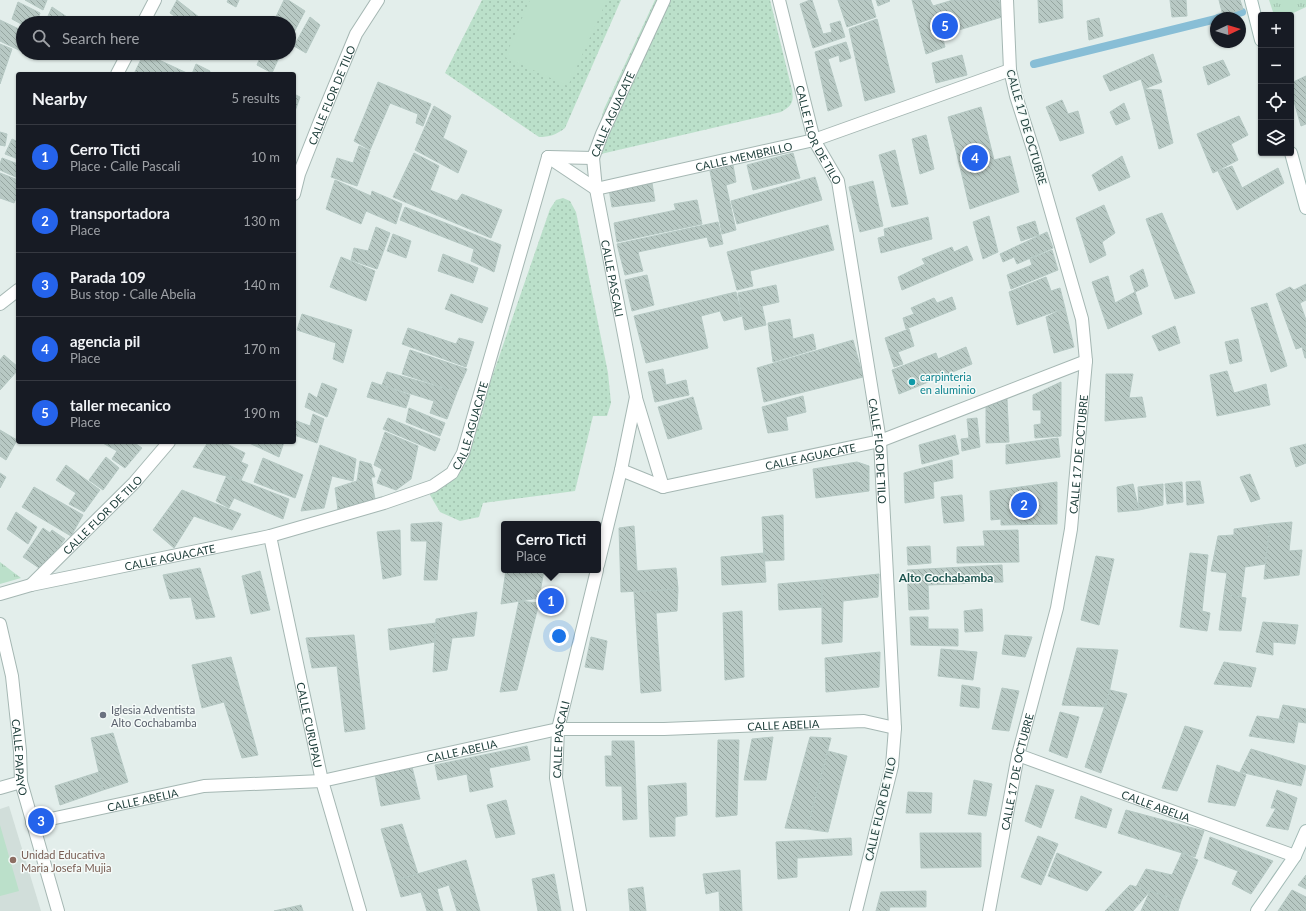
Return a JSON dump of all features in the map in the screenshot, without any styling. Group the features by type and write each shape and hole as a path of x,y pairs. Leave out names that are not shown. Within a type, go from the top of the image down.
{"street":[{"path":"147,16 155,0"},
{"name":"CALLE FLOR DE TILO","path":"296,186 299,174 356,34 378,0"},
{"name":"CALLE AGUACATE","path":"0,594 31,585 270,536 405,496 433,486 452,473 463,453 548,157 593,158 602,134 664,0"},
{"name":"CALLE FLOR DE TILO","path":"779,0 814,140 838,180 880,441 895,728 892,766 856,911"},
{"name":"CALLE 17 DE OCTUBRE","path":"989,911 1018,756 1057,608 1071,529 1086,361 1082,319 1033,149 1016,96 1010,70 1007,0"},
{"path":"1251,0 1258,28"},
{"path":"118,72 124,60"},
{"name":"CALLE MEMBRILLO","path":"596,189 814,140 1010,70"},
{"path":"1292,156 1306,208"},
{"path":"548,157 596,189"},
{"name":"CALLE PASCALI","path":"593,158 596,189 636,397 663,487"},
{"path":"0,304 16,292"},
{"name":"CALLE AGUACATE","path":"663,487 880,441 1086,361"},
{"name":"CALLE PASCALI","path":"601,553 621,470 636,397"},
{"name":"CALLE FLOR DE TILO","path":"31,585 134,483 167,444"},
{"path":"621,470 663,487"},
{"name":"CALLE CURUPAU","path":"270,536 322,781 360,911"},
{"name":"CALLE PASCALI","path":"580,911 556,778 558,729 596,573"},
{"name":"CALLE PAPAYO","path":"0,624 12,676 20,751 21,782 58,911"},
{"name":"CALLE ABELIA","path":"32,823 204,786 322,781 558,729 664,729 864,721 895,728"},
{"name":"CALLE ABELIA","path":"1018,756 1295,856"},
{"path":"0,788 21,782"},
{"path":"1257,911 1295,856 1306,831"}],"shaded area":[{"name":"Unidad Educativa Maria Josefa Mujia","path":"9,806 41,911 0,911 0,809"}],"green space":[{"path":"482,0 621,0 565,128 559,132 549,136 539,137 445,73"},
{"path":"530,0 607,0 568,86 505,57"},
{"path":"655,0 770,0 792,90 793,98 790,106 781,112 601,154 595,149 595,140 604,109"},
{"path":"1269,0 1306,0 1306,7 1294,13 1273,12"},
{"path":"563,198 570,201 576,212 608,373 611,403 607,416 593,416 575,491 483,503 479,517 460,521 440,512 430,495 483,413 480,412 550,209 556,200"},
{"path":"0,562 21,578 0,584"},
{"path":"0,825 19,891 0,896"}],"building":[{"path":"25,0 47,0 43,10"},
{"path":"177,0 198,16 174,16 170,13"},
{"path":"228,0 239,0 236,7 227,2"},
{"path":"284,0 288,0 305,11 296,28 296,16 276,16"},
{"path":"812,0 823,34 832,32 830,24 840,21 845,37 813,48 800,4"},
{"path":"838,0 871,0 876,17 847,27"},
{"path":"876,0 889,0 890,1 878,6"},
{"path":"912,0 930,0 933,6 953,0 999,0 1002,17 942,35 945,47 926,54"},
{"path":"1038,0 1062,0 1063,18 1039,23"},
{"path":"1170,0 1186,0 1187,16 1172,17"},
{"path":"1219,0 1240,0 1243,9 1234,12 1222,12"},
{"path":"18,2 40,13 39,16 16,16 16,21 12,19"},
{"path":"52,7 66,16 48,16"},
{"path":"310,17 320,25 306,53 296,47 296,42"},
{"path":"1099,18 1103,36 1089,40 1087,21"},
{"path":"877,19 895,92 865,101 849,29"},
{"path":"0,20 16,28 16,49 0,41"},
{"path":"846,42 851,58 840,62 839,55 828,59 842,106 828,111 815,52"},
{"path":"0,44 12,49 0,84"},
{"path":"1153,54 1162,82 1144,89 1141,79 1110,91 1103,76"},
{"path":"962,55 967,75 936,83 932,63"},
{"path":"141,60 159,60 185,72 135,72"},
{"path":"259,60 278,60 272,72 257,65"},
{"path":"1223,60 1230,75 1208,85 1203,67"},
{"path":"196,64 210,71 210,72 193,72"},
{"path":"1306,76 1306,124 1301,126 1294,102 1294,82"},
{"path":"378,82 431,104 423,126 416,123 418,114 390,103 370,150 354,141"},
{"path":"1144,89 1161,90 1173,143 1159,149"},
{"path":"296,95 300,97 296,108"},
{"path":"1062,100 1068,114 1078,111 1084,133 1060,141 1046,107"},
{"path":"1124,103 1130,119 1116,125 1110,112"},
{"path":"434,106 451,116 443,138 467,151 458,173 415,150"},
{"path":"981,107 994,160 1010,156 1019,192 970,209 948,117"},
{"path":"1239,116 1248,135 1231,144 1238,160 1213,173 1197,134"},
{"path":"0,132 7,134 5,146 0,145"},
{"path":"926,135 934,169 920,174 912,139"},
{"path":"12,139 16,141 16,158 5,154"},
{"path":"359,146 370,151 357,186 331,177 337,158 353,163"},
{"path":"895,150 908,204 892,207 879,155"},
{"path":"414,153 439,166 430,190 457,201 462,194 502,210 491,238 393,197"},
{"path":"793,153 800,178 753,190 747,165"},
{"path":"1122,156 1130,177 1099,191 1092,175"},
{"path":"2,158 16,163 16,177 0,170"},
{"path":"733,165 736,182 726,185 736,230 722,234 710,171"},
{"path":"1232,166 1242,188 1278,168 1284,183 1237,210 1218,171"},
{"path":"0,173 16,179 16,198 14,203 0,198"},
{"path":"815,177 822,200 737,224 731,201"},
{"path":"335,180 371,196 372,191 402,204 396,224 366,211 361,224 326,209"},
{"path":"873,181 883,226 860,232 849,187"},
{"path":"652,183 655,201 612,207 609,189"},
{"path":"697,200 702,224 617,242 614,223 676,210 674,204"},
{"path":"1104,205 1115,233 1102,242 1106,255 1090,263 1076,218"},
{"path":"405,207 501,245 494,272 471,261 474,249 400,220"},
{"path":"1162,213 1195,293 1175,299 1146,219"},
{"path":"989,216 998,252 983,259 973,222"},
{"path":"928,217 932,239 881,253 878,238 885,236 884,229"},
{"path":"1035,221 1039,235 1021,241 1017,227"},
{"path":"718,222 723,244 710,247 707,237 638,252 643,271 625,275 617,244"},
{"path":"828,225 834,250 750,271 753,286 737,290 727,252"},
{"path":"376,227 390,233 377,269 351,260 354,248 368,251"},
{"path":"1047,232 1053,248 1017,264 1014,257 1003,262 1000,254"},
{"path":"393,234 411,241 406,258 387,251"},
{"path":"967,246 973,260 902,290 898,277 925,264 922,259 952,247 954,252"},
{"path":"1052,250 1058,270 1011,289 1007,275 1032,265 1030,259"},
{"path":"443,254 478,268 473,283 438,271"},
{"path":"341,257 375,271 366,301 330,287"},
{"path":"1143,269 1148,286 1135,292 1130,276"},
{"path":"647,275 654,305 632,311 625,280"},
{"path":"1108,276 1115,303 1135,292 1142,314 1108,329 1092,282"},
{"path":"1046,277 1051,291 1060,288 1065,308 1017,325 1009,292"},
{"path":"1306,284 1306,300 1300,303 1306,320 1305,358 1302,347 1296,349 1276,294 1290,287 1294,290"},
{"path":"776,285 779,302 762,306 766,325 745,330 738,293"},
{"path":"736,292 742,316 724,321 720,311 701,316 708,348 646,363 634,316"},
{"path":"451,294 488,308 482,323 445,309"},
{"path":"952,297 956,309 906,329 903,318 914,314 911,308 934,298 937,303"},
{"path":"1267,303 1287,366 1271,372 1251,308"},
{"path":"1065,308 1074,347 1054,353 1046,317"},
{"path":"302,314 352,330 343,363 333,359 336,343 297,330"},
{"path":"790,319 793,339 813,334 816,349 773,362 768,323"},
{"path":"1175,326 1180,343 1159,351 1152,336"},
{"path":"408,328 456,344 459,338 474,342 466,367 402,344"},
{"path":"909,329 914,346 898,352 903,364 894,367 885,338"},
{"path":"1238,339 1242,361 1230,364 1225,342"},
{"path":"853,340 863,377 764,402 757,368"},
{"name":"carpinteria en aluminio","path":"966,347 972,364 899,394 892,370 936,353 938,359"},
{"path":"410,350 467,369 457,392 402,374"},
{"path":"4,355 16,365 16,372 0,390 0,360"},
{"path":"663,369 666,385 686,380 689,395 655,402 648,372"},
{"path":"1227,371 1234,393 1266,384 1270,405 1217,416 1210,375"},
{"path":"387,372 457,392 447,419 430,413 434,401 382,385"},
{"path":"1106,374 1133,374 1129,398 1142,397 1146,417 1105,421"},
{"path":"372,382 410,395 406,408 367,397"},
{"path":"1061,382 1061,436 1035,438 1034,425 1041,424 1041,410 1033,410 1033,395"},
{"path":"322,383 337,389 327,417 305,407 309,393 317,398"},
{"path":"803,396 806,412 786,417 788,430 768,433 762,407"},
{"path":"693,397 702,429 668,439 658,407"},
{"path":"1007,399 1009,442 986,443 986,406"},
{"path":"409,408 445,423 440,436 406,422"},
{"path":"313,414 324,419 317,443 296,436 296,421 310,426"},
{"path":"388,418 440,439 435,451 383,429"},
{"path":"977,418 980,447 962,451 961,439 969,438 967,419"},
{"path":"0,430 16,439 16,442 6,460 0,456"},
{"path":"385,432 418,446 411,479 396,490 377,483 382,469 374,465"},
{"path":"955,435 959,454 922,464 919,445"},
{"path":"1058,438 1060,457 1006,464 1006,445"},
{"path":"105,444 136,444 142,448 125,468 112,459 117,451"},
{"path":"207,444 227,444 245,453 241,462 248,465 241,480 193,467"},
{"path":"251,444 283,444 279,457"},
{"path":"1306,444 1306,463 1296,467 1290,448"},
{"path":"320,445 356,459 353,481 332,476 324,508 301,511"},
{"path":"106,457 119,468 103,490 89,480"},
{"path":"263,458 303,475 295,498 254,482"},
{"path":"952,460 953,478 933,482 934,498 905,503 904,473"},
{"path":"360,461 371,464 375,477 371,477 375,499 338,510 335,488 357,481"},
{"path":"857,462 869,466 869,491 816,498 813,469"},
{"path":"66,465 100,490 84,512 69,504 76,493 56,480"},
{"path":"0,473 6,477 0,488"},
{"path":"1250,474 1260,499 1251,502 1240,477"},
{"path":"227,475 289,499 283,519 234,498 229,508 216,501"},
{"path":"1200,481 1204,503 1187,505 1186,482"},
{"path":"1057,482 1057,524 1001,525 1001,519 991,520 990,491"},
{"path":"1182,482 1183,502 1167,504 1165,484"},
{"path":"1133,484 1139,510 1118,512 1117,487"},
{"path":"1163,484 1163,505 1139,510 1138,487"},
{"path":"34,487 83,515 71,536 22,507"},
{"path":"182,490 241,514 232,530 194,516 174,548 153,530"},
{"path":"962,495 964,521 944,523 941,497"},
{"path":"16,512 37,527 28,544 7,529"},
{"path":"783,515 784,560 764,561 762,517"},
{"path":"1292,522 1289,551 1302,550 1299,575 1264,579 1270,524"},
{"path":"442,523 437,580 424,580 427,541 411,541 411,524"},
{"path":"1270,524 1265,564 1245,567 1241,597 1224,594 1227,573 1211,571 1218,536 1234,535 1234,529"},
{"path":"634,526 637,571 676,568 678,589 621,592 619,528"},
{"path":"43,528 50,533 52,530 65,539 42,570 23,557"},
{"path":"400,530 401,575 383,579 377,532"},
{"path":"1018,530 1019,562 957,563 957,547 985,546 983,531"},
{"path":"930,546 931,563 908,565 907,547"},
{"path":"764,553 766,582 722,585 721,557"},
{"path":"1190,553 1208,555 1202,611 1210,613 1207,631 1180,627"},
{"path":"1096,556 1114,559 1099,625 1081,620"},
{"path":"1002,565 1003,582 928,585 929,609 909,610 907,570"},
{"path":"200,568 215,617 196,619 191,597 170,599 163,575"},
{"path":"260,571 270,610 251,614 242,576"},
{"path":"506,573 543,573 539,598 501,604"},
{"path":"879,574 878,597 843,601 842,642 822,644 822,580"},
{"path":"822,580 822,607 779,610 778,584"},
{"path":"678,589 677,611 656,613 661,691 641,693 634,592"},
{"path":"1224,594 1246,598 1241,631 1219,630"},
{"path":"519,601 539,603 517,690 500,692"},
{"path":"982,609 983,631 965,632 964,611"},
{"path":"742,611 744,677 725,680 723,613"},
{"path":"477,612 474,636 452,638 447,670 433,672 436,619"},
{"path":"910,617 928,617 928,629 958,629 958,646 911,645"},
{"path":"1263,622 1298,625 1295,644 1273,642 1273,655 1256,652"},
{"path":"436,623 435,642 390,650 388,629"},
{"path":"354,635 365,729 345,732 337,666 312,668 306,638"},
{"path":"1005,635 1032,637 1025,657 1002,654"},
{"path":"591,637 607,641 603,670 585,667"},
{"path":"1077,648 1118,650 1106,707 1062,705"},
{"path":"941,649 977,652 973,680 938,676"},
{"path":"880,652 879,687 826,692 825,658"},
{"path":"231,657 258,755 242,758 224,702 202,708 192,665"},
{"path":"1224,662 1256,668 1251,687 1214,684"},
{"path":"962,685 980,688 979,708 960,706"},
{"path":"1002,688 1019,691 1009,731 992,729"},
{"path":"1110,690 1127,694 1101,773 1085,767"},
{"path":"1283,705 1306,709 1306,723 1279,719"},
{"path":"1060,712 1079,717 1067,758 1049,751"},
{"path":"1257,716 1298,722 1294,743 1249,736"},
{"path":"1185,726 1203,731 1177,791 1162,788"},
{"path":"113,733 128,782 103,790 91,738"},
{"path":"773,737 766,780 744,780 752,739"},
{"path":"810,737 831,738 807,829 785,828"},
{"path":"718,740 739,740 737,815 716,817"},
{"path":"612,741 634,741 637,819 623,820 622,786 606,786 605,756 612,756"},
{"path":"527,746 530,760 489,768 493,787 470,792 467,774 438,780 435,765"},
{"path":"1251,749 1306,766 1301,786 1240,772"},
{"path":"828,751 847,756 828,832 807,829"},
{"path":"411,763 420,799 381,806 374,770"},
{"path":"1217,765 1246,775 1235,806 1208,802"},
{"path":"99,772 103,790 60,805 55,786"},
{"path":"974,780 992,784 986,816 968,814"},
{"path":"686,783 687,815 675,817 675,836 650,837 648,786"},
{"path":"1036,785 1054,790 1041,828 1025,821"},
{"path":"1277,790 1297,798 1288,830 1266,826 1276,808 1271,808"},
{"path":"908,792 932,793 931,813 906,813"},
{"path":"1081,796 1112,809 1106,828 1075,818"},
{"path":"506,800 515,834 496,838 487,805"},
{"path":"1126,810 1204,831 1195,857 1118,833"},
{"path":"402,824 418,874 396,880 381,829"},
{"path":"920,833 981,833 981,867 921,868"},
{"path":"1038,836 1058,844 1041,885 1021,877"},
{"path":"1210,837 1273,861 1251,894 1232,884 1238,871 1204,858"},
{"path":"851,838 852,855 797,858 797,877 778,879 776,842"},
{"path":"1057,853 1102,872 1087,891 1048,876"},
{"path":"1182,853 1198,860 1181,901 1136,887 1146,869 1172,875"},
{"path":"466,860 480,911 457,911 449,885 437,889 443,911 427,911 421,892 401,897 396,880"},
{"path":"740,870 742,911 720,911 719,891 706,894 703,874"},
{"path":"554,874 561,911 538,911 532,879"},
{"path":"1306,875 1306,889 1298,885"},
{"path":"1130,885 1150,891 1133,911 1105,911"},
{"path":"643,887 646,911 630,911 628,889"},
{"path":"1292,890 1306,897 1306,911 1278,911"},
{"path":"926,891 926,907 890,907 889,911 876,911 881,892"},
{"path":"1150,891 1181,901 1178,911 1141,911"},
{"path":"301,905 303,911 274,911"}],"waterway":[{"path":"1034,64 1210,20"}],"place":[{"name":"taller mecanico","path":"945,26"},
{"name":"agencia pil","path":"975,158"},
{"name":"carpinteria en aluminio","path":"912,382"},
{"name":"transportadora","path":"1024,505"},
{"name":"Cerro Ticti","path":"551,601"},
{"name":"Iglesia Adventista Alto Cochabamba","path":"103,715"},
{"name":"Parada 109","path":"41,821"},
{"name":"Unidad Educativa Maria Josefa Mujia","path":"13,860"}],"district":[{"name":"Alto Cochabamba","path":"946,577"}]}
